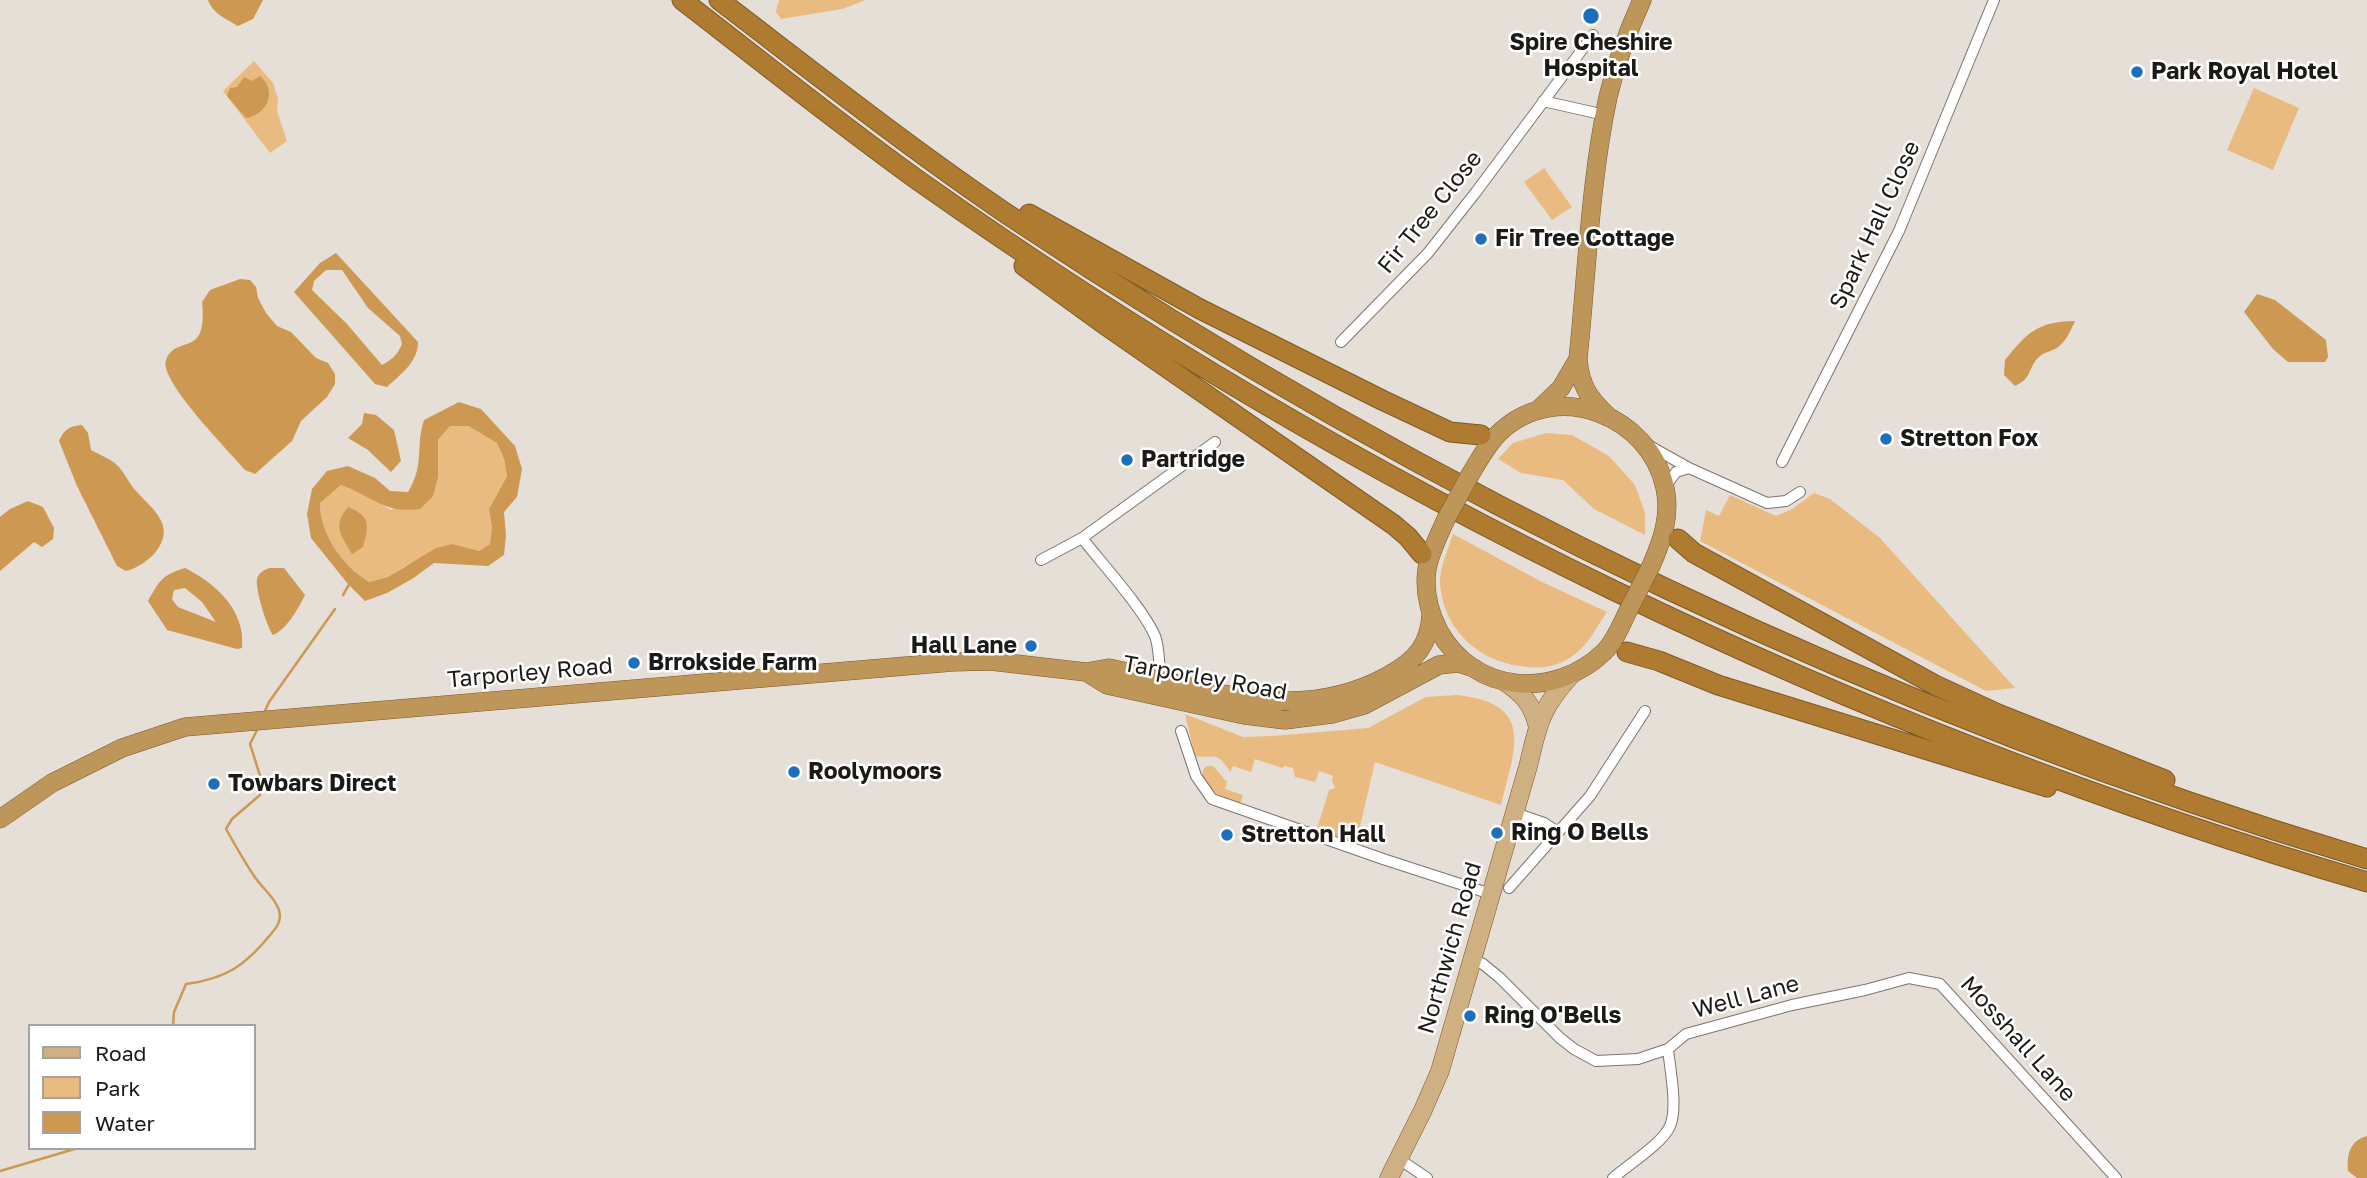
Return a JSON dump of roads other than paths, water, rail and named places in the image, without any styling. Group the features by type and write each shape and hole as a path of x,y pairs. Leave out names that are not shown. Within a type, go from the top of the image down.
{"highway":[{"path":"682,0 831,117 919,181 1046,267 1346,449 1480,522 1662,612 1804,676 1993,754 2180,821 2367,882"},
{"path":"719,0 932,162 1127,292 1289,391 1482,498 1728,618 1898,692 2086,765 2367,859"},
{"path":"1642,0 1615,69 1605,116 1597,163 1577,359 1579,374 1587,394 1608,416 1642,441 1657,463 1665,487 1667,512 1678,539 1694,553 1935,685 1998,714 2182,787 2253,823"},
{"path":"932,162 1200,309 1450,432 1490,434 1538,410 1561,388 1577,359"},
{"path":"919,181 1050,286 1394,525 1408,537 1424,562 1431,612 1449,646 1474,668 1505,682 1544,684 1572,674 1603,653 1616,635 1651,566 1661,542 1667,512"},
{"path":"1538,410 1573,407 1608,416"},
{"path":"1424,562 1490,434"},
{"name":"Tarporley Road","path":"0,820 52,783 122,748 185,727 922,664 990,661 1086,672 1109,668 1223,694 1271,701 1317,701 1370,685 1412,660 1426,642 1431,612"},
{"path":"1603,653 1627,652 1649,658 1718,685 1944,756 2121,810 2180,821"},
{"name":"Tarporley Road","path":"1086,672 1107,685 1244,715 1285,720 1332,714 1364,705 1439,665 1458,663 1474,668"}],"main road":[{"name":"Northwich Road","path":"1389,1178 1440,1071 1515,813 1537,724 1549,701 1572,674"},
{"path":"1505,682 1525,697 1535,714 1537,724"}],"street":[{"name":"Spark Hall Close","path":"1782,462 1899,231 1994,0"},
{"name":"Fir Tree Close","path":"1341,342 1428,253 1593,35"},
{"path":"1543,101 1605,116"},
{"path":"1642,441 1689,468 1767,503 1786,501 1800,492"},
{"path":"1041,560 1082,538 1214,442"},
{"path":"1665,487 1676,472 1689,468"},
{"path":"1082,538 1149,626 1160,652 1161,679 1171,699"},
{"path":"1509,888 1590,796 1646,711"},
{"path":"1181,731 1196,776 1212,799 1491,894"},
{"path":"1515,813 1544,823 1558,832"},
{"name":"Well Lane","path":"1472,960 1483,964 1494,973 1560,1038 1584,1056 1596,1061 1638,1059 1668,1049 1686,1034 1792,1005 1866,990"},
{"name":"Mosshall Lane","path":"1866,990 1909,978 1940,984 2116,1178"},
{"path":"1614,1178 1666,1134 1672,1123 1668,1049"},
{"path":"1399,1159 1427,1178"}],"water":[{"path":"208,0 263,0 253,19 238,26 216,12"},
{"path":"260,76 268,88 268,102 260,112 246,118 227,96 230,88 237,87 244,77 252,81"},
{"path":"336,253 418,342 412,362 387,387 375,384 294,292 320,263","holes":["326,270 342,270 368,308 400,336 402,344 399,351 382,365 347,324 312,290 314,281"]},
{"path":"240,279 250,280 256,287 266,313 277,326 291,332 316,358 328,363 335,374 335,384 327,397 301,421 292,441 255,474 245,470 197,416 173,383 166,360 171,352 196,339 203,320 202,302 210,290"},
{"path":"2257,294 2275,300 2326,340 2328,357 2325,362 2288,362 2273,349 2244,312"},
{"path":"2075,321 2062,344 2038,357 2024,380 2015,386 2004,375 2005,360 2034,330 2051,324"},
{"path":"459,402 481,409 515,446 522,469 517,497 504,512 504,555 488,566 434,563 387,593 365,601 311,538 307,514 312,489 327,471 348,466 375,478 390,491 408,492 418,464 424,420","holes":["450,426 468,426 497,443 504,459 507,476 489,509 492,527 490,544 479,551 453,544 436,548 388,577 369,582 350,567 335,548 324,527 320,503 341,485 387,507 420,509 433,496 438,477 438,440"]},
{"path":"364,413 376,415 394,430 401,461 391,472 368,450 348,438 362,424"},
{"path":"82,425 88,433 91,450 119,467 155,512 163,527 161,544 154,554 130,570 126,571 117,566 77,486 59,441 68,429"},
{"path":"28,501 43,507 54,528 53,539 42,547 34,542 0,571 0,517"},
{"path":"348,507 361,514 367,527 363,547 352,554 339,525"},
{"path":"185,568 207,581 234,610 242,634 242,648 237,649 167,630 148,601 162,580","holes":["185,588 202,602 216,622 178,607 172,599 174,590"]},
{"path":"270,568 284,568 305,595 287,623 273,635 262,608 257,584 259,575"},
{"path":"2367,1136 2367,1178 2357,1178 2348,1171 2349,1154 2356,1141"}],"waterway":[{"path":"343,595 350,583"},
{"path":"265,711 335,609"},
{"path":"173,1024 174,1012 186,984 213,978 234,969 262,945 279,920 277,905 254,876 226,829 232,819 260,795 262,782 250,744 257,730"},
{"path":"0,1171 71,1150"}],"place":[{"name":"Spire Cheshire Hospital","path":"1591,16"},
{"name":"Park Royal Hotel","path":"2137,72"},
{"name":"Fir Tree Cottage","path":"1481,239"},
{"name":"Stretton Fox","path":"1886,439"},
{"name":"Partridge","path":"1127,460"},
{"name":"Hall Lane","path":"1031,646"},
{"name":"Brrokside Farm","path":"634,663"},
{"name":"Roolymoors","path":"794,772"},
{"name":"Towbars Direct","path":"214,784"},
{"name":"Ring O Bells","path":"1497,833"},
{"name":"Stretton Hall","path":"1227,835"},
{"name":"Ring O'Bells","path":"1470,1016"}]}
